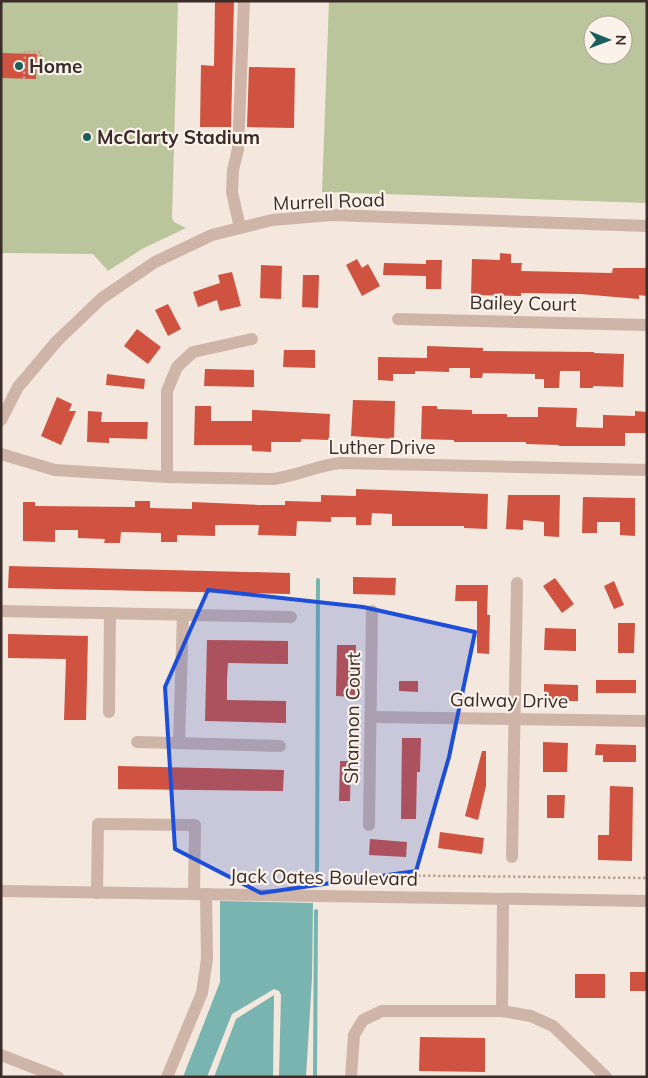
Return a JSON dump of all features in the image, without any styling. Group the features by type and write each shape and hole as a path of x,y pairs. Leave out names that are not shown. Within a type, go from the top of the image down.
{"street":[{"path":"240,228 232,192 233,170 238,149 244,1"},
{"name":"Murrell Road","path":"1,420 18,387 51,347 102,298 161,259 212,235 272,220 332,215 647,226"},
{"name":"Bailey Court","path":"398,319 647,325"},
{"path":"167,477 167,391 177,367 194,352 252,339"},
{"name":"Luther Drive","path":"1,454 54,470 167,477 273,480 288,477 325,464 341,463 647,470"},
{"path":"512,857 517,583"},
{"path":"1,611 291,618"},
{"name":"Shannon Court","path":"369,825 372,611"},
{"path":"109,712 110,613"},
{"path":"179,743 182,615"},
{"name":"Galway Drive","path":"372,717 647,721"},
{"path":"137,742 280,746"},
{"path":"97,893 98,824 195,825 207,958 202,993 167,1077"},
{"name":"Jack Oates Boulevard","path":"1,891 647,901"},
{"path":"502,1011 503,899"},
{"path":"351,1077 354,1035 363,1020 382,1011 502,1011 532,1016 553,1026 606,1077"},
{"path":"1,1055 29,1071 58,1077"}],"path":[{"path":"24,79 25,52 41,52 41,68 65,68"},
{"path":"330,884 350,875 647,878"}],"highlighted area":[{"path":"208,590 363,607 475,632 449,757 416,871 261,893 175,849 165,687"}],"green space":[{"name":"McClarty Stadium","path":"1,1 178,1 172,218 174,222 186,228 142,249 108,271 93,254 1,253"},
{"path":"329,1 647,1 647,203 322,192"}],"water":[{"path":"220,901 313,903 312,978 306,1077 279,1077 281,995 279,991 274,989 232,1014 207,1077 183,1077 220,982"},
{"path":"274,995 273,1077 214,1077 236,1019"}],"building":[{"path":"215,1 234,1 231,127 200,127 201,65 214,66"},
{"name":"Home","path":"1,53 37,54 36,79 1,78"},
{"path":"249,67 295,68 294,128 247,127"},
{"path":"500,253 511,254 511,263 522,263 521,271 612,273 613,268 647,268 647,296 639,295 639,299 580,294 521,293 521,296 471,295 472,259 500,260"},
{"path":"357,259 362,268 368,264 380,286 362,296 346,265"},
{"path":"426,260 442,260 441,289 426,289 426,276 383,275 384,263 426,264"},
{"path":"261,265 282,266 281,299 260,298"},
{"path":"232,272 241,306 220,311 217,300 198,307 193,292 220,283 218,275"},
{"path":"303,275 319,275 318,308 302,307"},
{"path":"168,304 181,329 168,336 155,310"},
{"path":"137,329 161,347 148,364 124,346"},
{"path":"427,346 483,348 483,351 624,354 623,387 593,386 593,388 580,388 580,371 560,371 559,388 544,388 544,379 535,379 535,374 483,373 482,378 470,378 470,368 449,368 449,372 415,371 415,374 393,374 393,381 378,380 378,357 427,358"},
{"path":"284,350 315,350 315,368 283,367"},
{"path":"205,369 254,370 254,387 204,386"},
{"path":"107,374 145,379 144,389 106,385"},
{"path":"57,397 72,404 69,411 76,411 61,445 41,436"},
{"path":"353,400 395,401 394,439 351,436"},
{"path":"195,406 211,406 211,421 252,421 252,410 330,414 329,440 301,439 301,442 271,442 271,452 252,451 252,445 194,445"},
{"path":"422,406 437,406 437,409 472,410 472,414 507,414 507,417 538,417 538,407 577,408 576,427 603,428 603,415 635,416 635,411 647,412 647,433 625,433 625,446 559,446 526,444 526,442 454,442 454,440 421,439"},
{"path":"88,411 102,412 101,422 148,422 147,439 109,438 109,443 87,442"},
{"path":"356,489 488,494 487,529 464,528 464,526 392,526 392,514 372,513 371,525 356,525 356,517 331,517 331,522 297,521 296,536 258,535 259,525 215,525 215,536 177,535 177,542 161,542 161,533 121,532 120,543 104,543 105,539 78,538 78,530 55,530 55,542 23,541 23,502 35,502 35,506 135,507 135,501 150,501 150,508 192,509 192,502 285,505 285,501 321,502 321,495 356,496"},
{"path":"508,495 560,495 559,537 544,536 544,522 523,520 523,530 506,529"},
{"path":"583,497 635,498 635,536 620,535 620,522 597,522 597,533 582,533"},
{"path":"9,566 290,573 290,594 8,588"},
{"path":"353,577 396,578 395,595 353,594"},
{"path":"555,578 574,604 562,613 543,586"},
{"path":"614,581 624,605 614,609 604,586"},
{"path":"456,585 488,585 487,615 490,615 489,654 477,653 477,601 455,601"},
{"path":"618,623 635,623 634,653 618,653"},
{"path":"545,628 576,629 576,651 544,650"},
{"path":"8,634 88,636 86,720 64,720 66,659 8,658"},
{"path":"207,640 288,641 288,664 228,663 227,679 227,700 286,701 286,723 205,721"},
{"path":"337,645 356,645 355,697 336,696"},
{"path":"596,680 636,680 636,693 596,693"},
{"path":"399,681 418,681 418,692 399,691"},
{"path":"544,684 578,685 578,701 544,701"},
{"path":"402,738 421,738 420,772 417,772 416,819 401,819"},
{"path":"543,742 568,743 567,772 543,772"},
{"path":"596,744 636,745 636,762 603,762 603,755 595,755"},
{"path":"482,751 486,751 486,786 478,820 465,816"},
{"path":"340,761 351,761 350,801 339,801"},
{"path":"118,766 284,770 283,791 118,789"},
{"path":"610,786 633,787 632,861 598,860 598,835 609,835"},
{"path":"547,795 565,795 564,818 547,818"},
{"path":"440,832 484,838 482,854 438,848"},
{"path":"370,839 407,842 406,857 369,855"},
{"path":"630,972 647,972 647,991 630,991"},
{"path":"575,974 605,974 605,998 575,998"},
{"path":"420,1037 485,1038 485,1072 419,1071"}],"waterway":[{"path":"317,882 318,580"},
{"path":"315,1077 316,911"}],"place":[{"name":"Home","path":"19,66"},
{"name":"McClarty Stadium","path":"87,137"}]}
